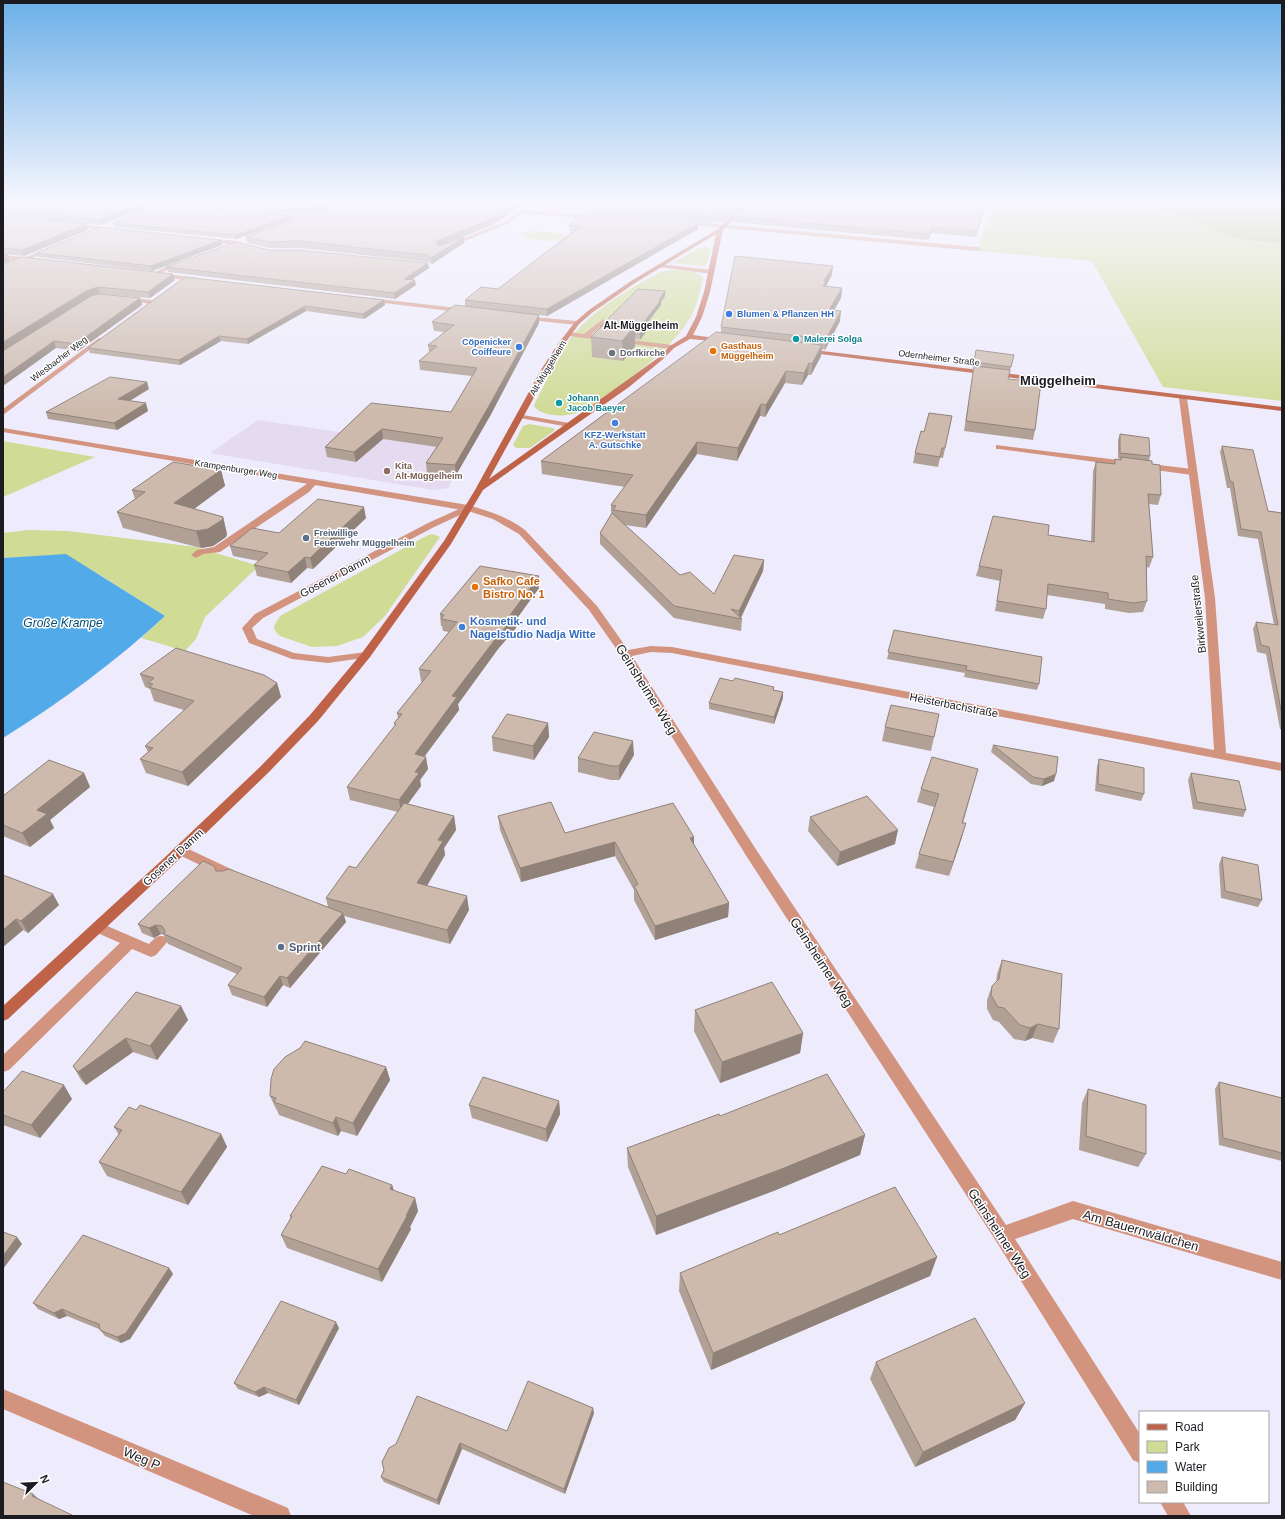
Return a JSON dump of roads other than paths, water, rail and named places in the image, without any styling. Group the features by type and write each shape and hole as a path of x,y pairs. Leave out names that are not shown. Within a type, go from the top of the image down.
{"main road":[{"name":"Alt-Müggelheim","path":"468,508 548,364 577,323 611,297 651,272"},
{"path":"712,272 699,317 689,337 729,342"},
{"name":"Alt-Müggelheim","path":"479,490 637,377 660,359 672,346 689,337"},
{"name":"Odernheimer Straße","path":"796,350 1282,409"},
{"name":"Gosener Damm","path":"3,1015 265,769 314,718 366,655 423,578 448,542 468,508"}],"street":[{"path":"151,275 157,272"},
{"path":"144,274 207,281"},
{"path":"174,286 185,278"},
{"path":"115,299 154,300 142,309"},
{"path":"366,300 474,312"},
{"path":"519,317 577,323"},
{"path":"586,336 603,321"},
{"name":"Wiesbacher Weg","path":"3,413 109,333"},
{"path":"569,334 672,346"},
{"name":"Birkweilerstraße","path":"1183,398 1210,598 1220,755"},
{"path":"520,416 569,425"},
{"name":"Krampenburger Weg","path":"3,430 468,508"},
{"path":"999,446 1192,472"},
{"path":"196,553 217,550 306,490 314,482"},
{"name":"Geinsheimer Weg","path":"468,508 497,517 511,524 522,532 593,608 625,654 752,854 1002,1235 1139,1451"},
{"name":"Gosener Damm","path":"366,655 328,660 292,656 253,641 247,628 259,616 431,525 468,508"},
{"name":"Heisterbachstraße","path":"625,654 651,649 672,650 1282,767"},
{"path":"180,850 228,873 225,875"},
{"path":"98,927 151,951 161,941"},
{"path":"3,1065 130,942"},
{"name":"Am Bauernwäldchen","path":"1002,1235 1073,1210 1282,1271"},
{"name":"Weg P","path":"3,1399 280,1516"},
{"path":"1172,1503 1180,1516"}],"water":[{"name":"Große Krampe","path":"66,554 165,616 87,681 3,738 3,558"}],"place":[{"name":"Blumen & Pflanzen HH","path":"729,314"},
{"name":"Malerei Solga","path":"796,339"},
{"name":"Cöpenicker Coiffeure","path":"519,347"},
{"name":"Gasthaus Müggelheim","path":"713,351"},
{"name":"Dorfkirche","path":"612,353"},
{"name":"Johann Jacob Baeyer","path":"559,403"},
{"name":"KFZ-Werkstatt A. Gutschke","path":"615,423"},
{"name":"Kita Alt-Müggelheim","path":"387,471"},
{"name":"Freiwillige Feuerwehr Müggelheim","path":"306,538"},
{"name":"Safko Cafe Bistro No. 1","path":"475,587"},
{"name":"Kosmetik- und Nagelstudio Nadja Witte","path":"462,627"},
{"name":"Sprint","path":"281,947"}],"district":[{"name":"Alt-Müggelheim","path":"641,325"},
{"name":"Müggelheim","path":"1058,380"}]}
